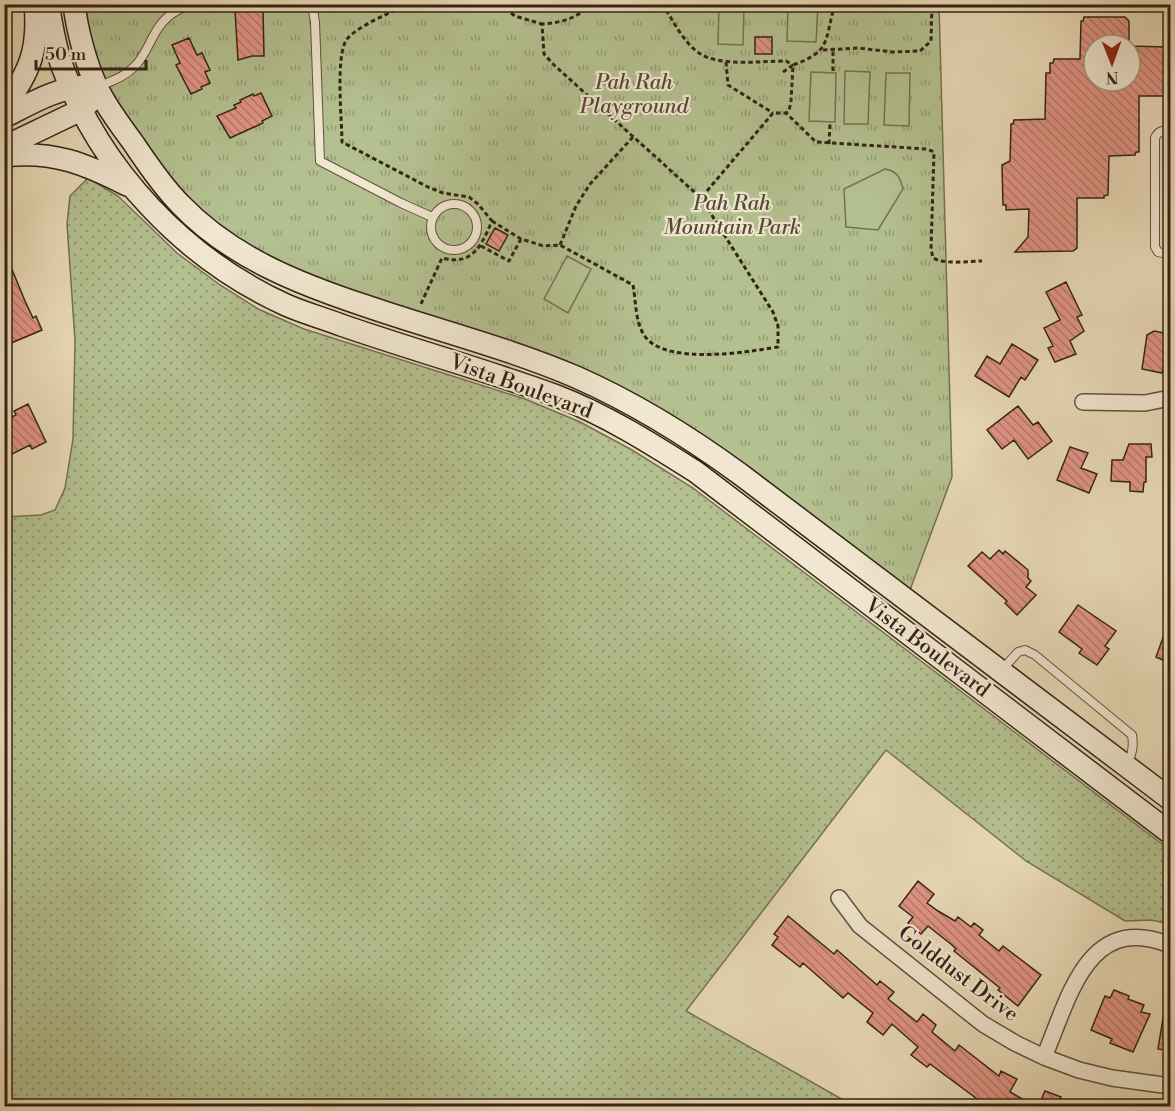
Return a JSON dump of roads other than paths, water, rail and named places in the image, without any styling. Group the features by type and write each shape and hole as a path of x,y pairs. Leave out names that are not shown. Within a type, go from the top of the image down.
{"main road":[{"path":"4,106 28,72 33,56 37,24 35,4"},
{"name":"Vista Boulevard","path":"48,4 61,65 81,110 99,140 135,190 180,237 213,264 289,306 558,397 653,444 696,472 1170,833"},
{"name":"Vista Boulevard","path":"74,4 97,88 149,166 181,206 213,233 256,262 311,288 524,357 609,392 651,414 692,439 730,467 1170,800"},
{"path":"4,117 48,95 70,87 97,88 91,101 81,110 4,147"},
{"path":"4,156 40,154 64,158 103,173 135,190"}],"street":[{"path":"1083,402 1145,403 1170,398"},
{"name":"Golddust Drive","path":"839,898 860,926 984,1024 1015,1043 1079,1070 1112,1078 1170,1086"},
{"path":"1044,1057 1081,970 1095,954 1129,936 1152,938 1170,945"}],"lane":[{"path":"97,88 124,75 136,66 163,21 189,4"},
{"path":"312,4 315,22 320,161 432,217"},
{"path":"1170,130 1162,130 1155,138 1155,247 1158,252 1170,255"},
{"path":"459,204 473,213 476,220 476,235 466,247 445,249 433,239 430,224 432,217 443,206 459,204"},
{"path":"1001,671 1017,652 1025,650 1035,655 1132,735 1134,743 1126,766"}],"park label":[{"name":"Pah Rah Playground","path":"634,95"},
{"name":"Pah Rah Mountain Park","path":"732,216"}]}
